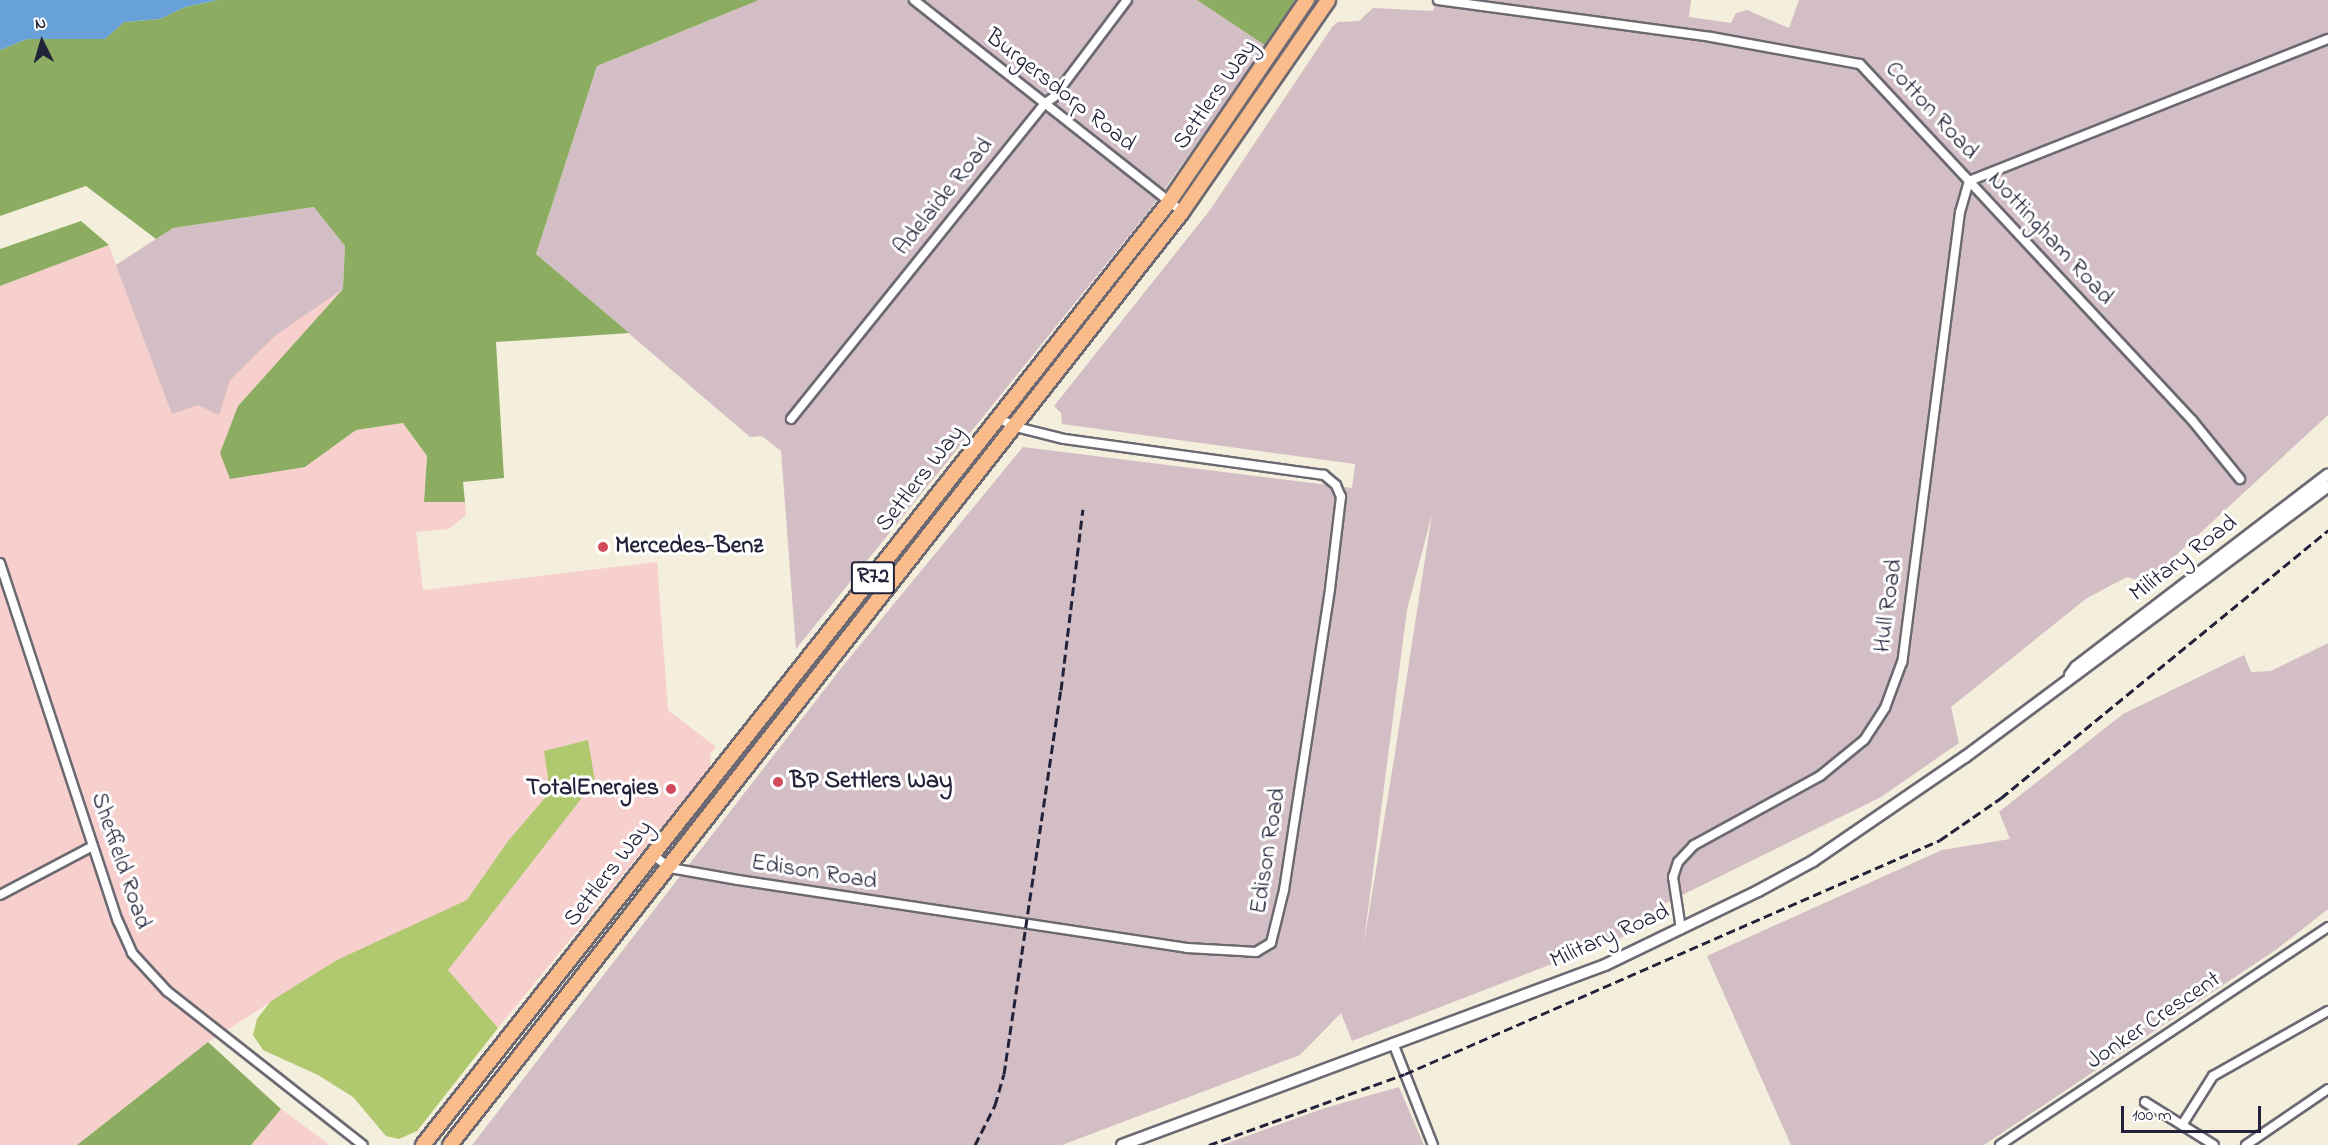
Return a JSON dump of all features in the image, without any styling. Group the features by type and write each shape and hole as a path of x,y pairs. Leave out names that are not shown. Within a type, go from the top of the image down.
{"main road":[{"name":"Settlers Way","path":"423,1145 1169,202 1307,0"},
{"name":"Settlers Way","path":"450,1145 1016,427 1182,212 1328,0"}],"street":[{"name":"Burgersdorp Road","path":"914,0 1182,212"},
{"name":"Adelaide Road","path":"791,419 1044,104 1054,97 1127,0"},
{"name":"Cotton Road","path":"1438,0 1711,37 1860,64 1969,181"},
{"name":"Nottingham Road","path":"2240,479 2193,420 1969,181 2328,39"},
{"name":"Hull Road","path":"1681,928 1673,877 1678,862 1694,845 1820,776 1864,740 1885,708 1902,662 1959,224 1969,181"},
{"name":"Edison Road","path":"653,855 670,868 1187,948 1256,952 1271,943 1284,890 1330,589 1341,497 1336,485 1324,475 1064,439 1016,427 998,418"},
{"name":"Military Road","path":"2069,678 2076,667 2328,474"},
{"name":"Military Road","path":"1122,1145 1605,965 1812,861 1965,757 2328,486"},
{"name":"Sheffield Road","path":"0,563 124,937 145,970 363,1145"},
{"path":"0,895 93,846"},
{"name":"Jonker Crescent","path":"2000,1145 2328,927"},
{"path":"2182,1125 2213,1076 2328,1011"},
{"path":"1393,1043 1433,1145"},
{"path":"2246,1145 2328,1089"},
{"path":"2145,1102 2214,1145"}],"shaded area":[{"path":"759,0 1197,0 1266,46 1149,211 796,649 781,451 762,436 750,437 536,254 597,66"},
{"path":"1436,0 1691,0 1689,17 1731,23 1736,13 1747,10 1789,28 1799,0 2328,0 2328,415 2146,583 2127,577 2087,598 1951,707 1959,743 1881,797 1662,905 1656,924 1352,1041 1341,1013 1300,1055 1062,1145 472,1145 842,667 1023,447 1352,488 1355,464 1062,424 1061,413 1054,406 1210,210 1332,27 1338,22 1359,21 1373,8 1433,11","holes":["1432,514 1363,949 1407,610"]},
{"path":"315,207 345,246 343,289 276,335 230,380 219,415 198,405 172,414 116,265 173,228"},
{"path":"173,228 343,289 238,406 305,467 356,430 403,423 427,456 424,502 465,502 466,515 449,529 416,532 423,590 657,562 668,710 716,747 710,754 711,767 498,1028 448,970 337,960 208,1042 77,1145 0,1145 0,286 109,245 116,265"},
{"path":"2328,643 2328,909 2277,949 1984,1145 1791,1145 1707,956 1942,850 2010,839 1999,812 2123,714 2244,655 2251,672 2271,671"},
{"path":"1399,1087 1424,1145 1222,1145 1325,1108"},
{"path":"281,1109 330,1145 251,1145"}],"green space":[{"path":"218,0 759,0 597,66 536,254 629,333 496,342 504,478 463,482 465,502 424,502 427,456 403,423 356,430 305,467 230,479 220,453 238,406 343,289 345,246 314,207 173,228 156,239 86,186 0,216 0,50 27,39 105,39 124,22 160,19 185,7"},
{"path":"1197,0 1295,0 1266,46"},
{"path":"81,221 109,245 0,286 0,249"},
{"path":"588,740 595,781 448,970 498,1028 417,1131 399,1139 386,1136 353,1097 318,1075 263,1050 253,1035 257,1019 271,1001 337,960 467,900 508,841 550,792 544,751"},
{"path":"208,1042 281,1109 251,1145 77,1145"}],"water":[{"path":"0,0 218,0 185,7 160,19 124,22 105,39 27,39 0,50"}],"railway":[{"path":"975,1145 995,1105 1004,1074 1061,690 1083,509"},
{"path":"1209,1145 1405,1074 1940,840 2001,798 2328,530"}],"place":[{"name":"Mercedes-Benz","path":"603,547"},
{"name":"BP Settlers Way","path":"778,782"},
{"name":"TotalEnergies","path":"671,789"}]}
